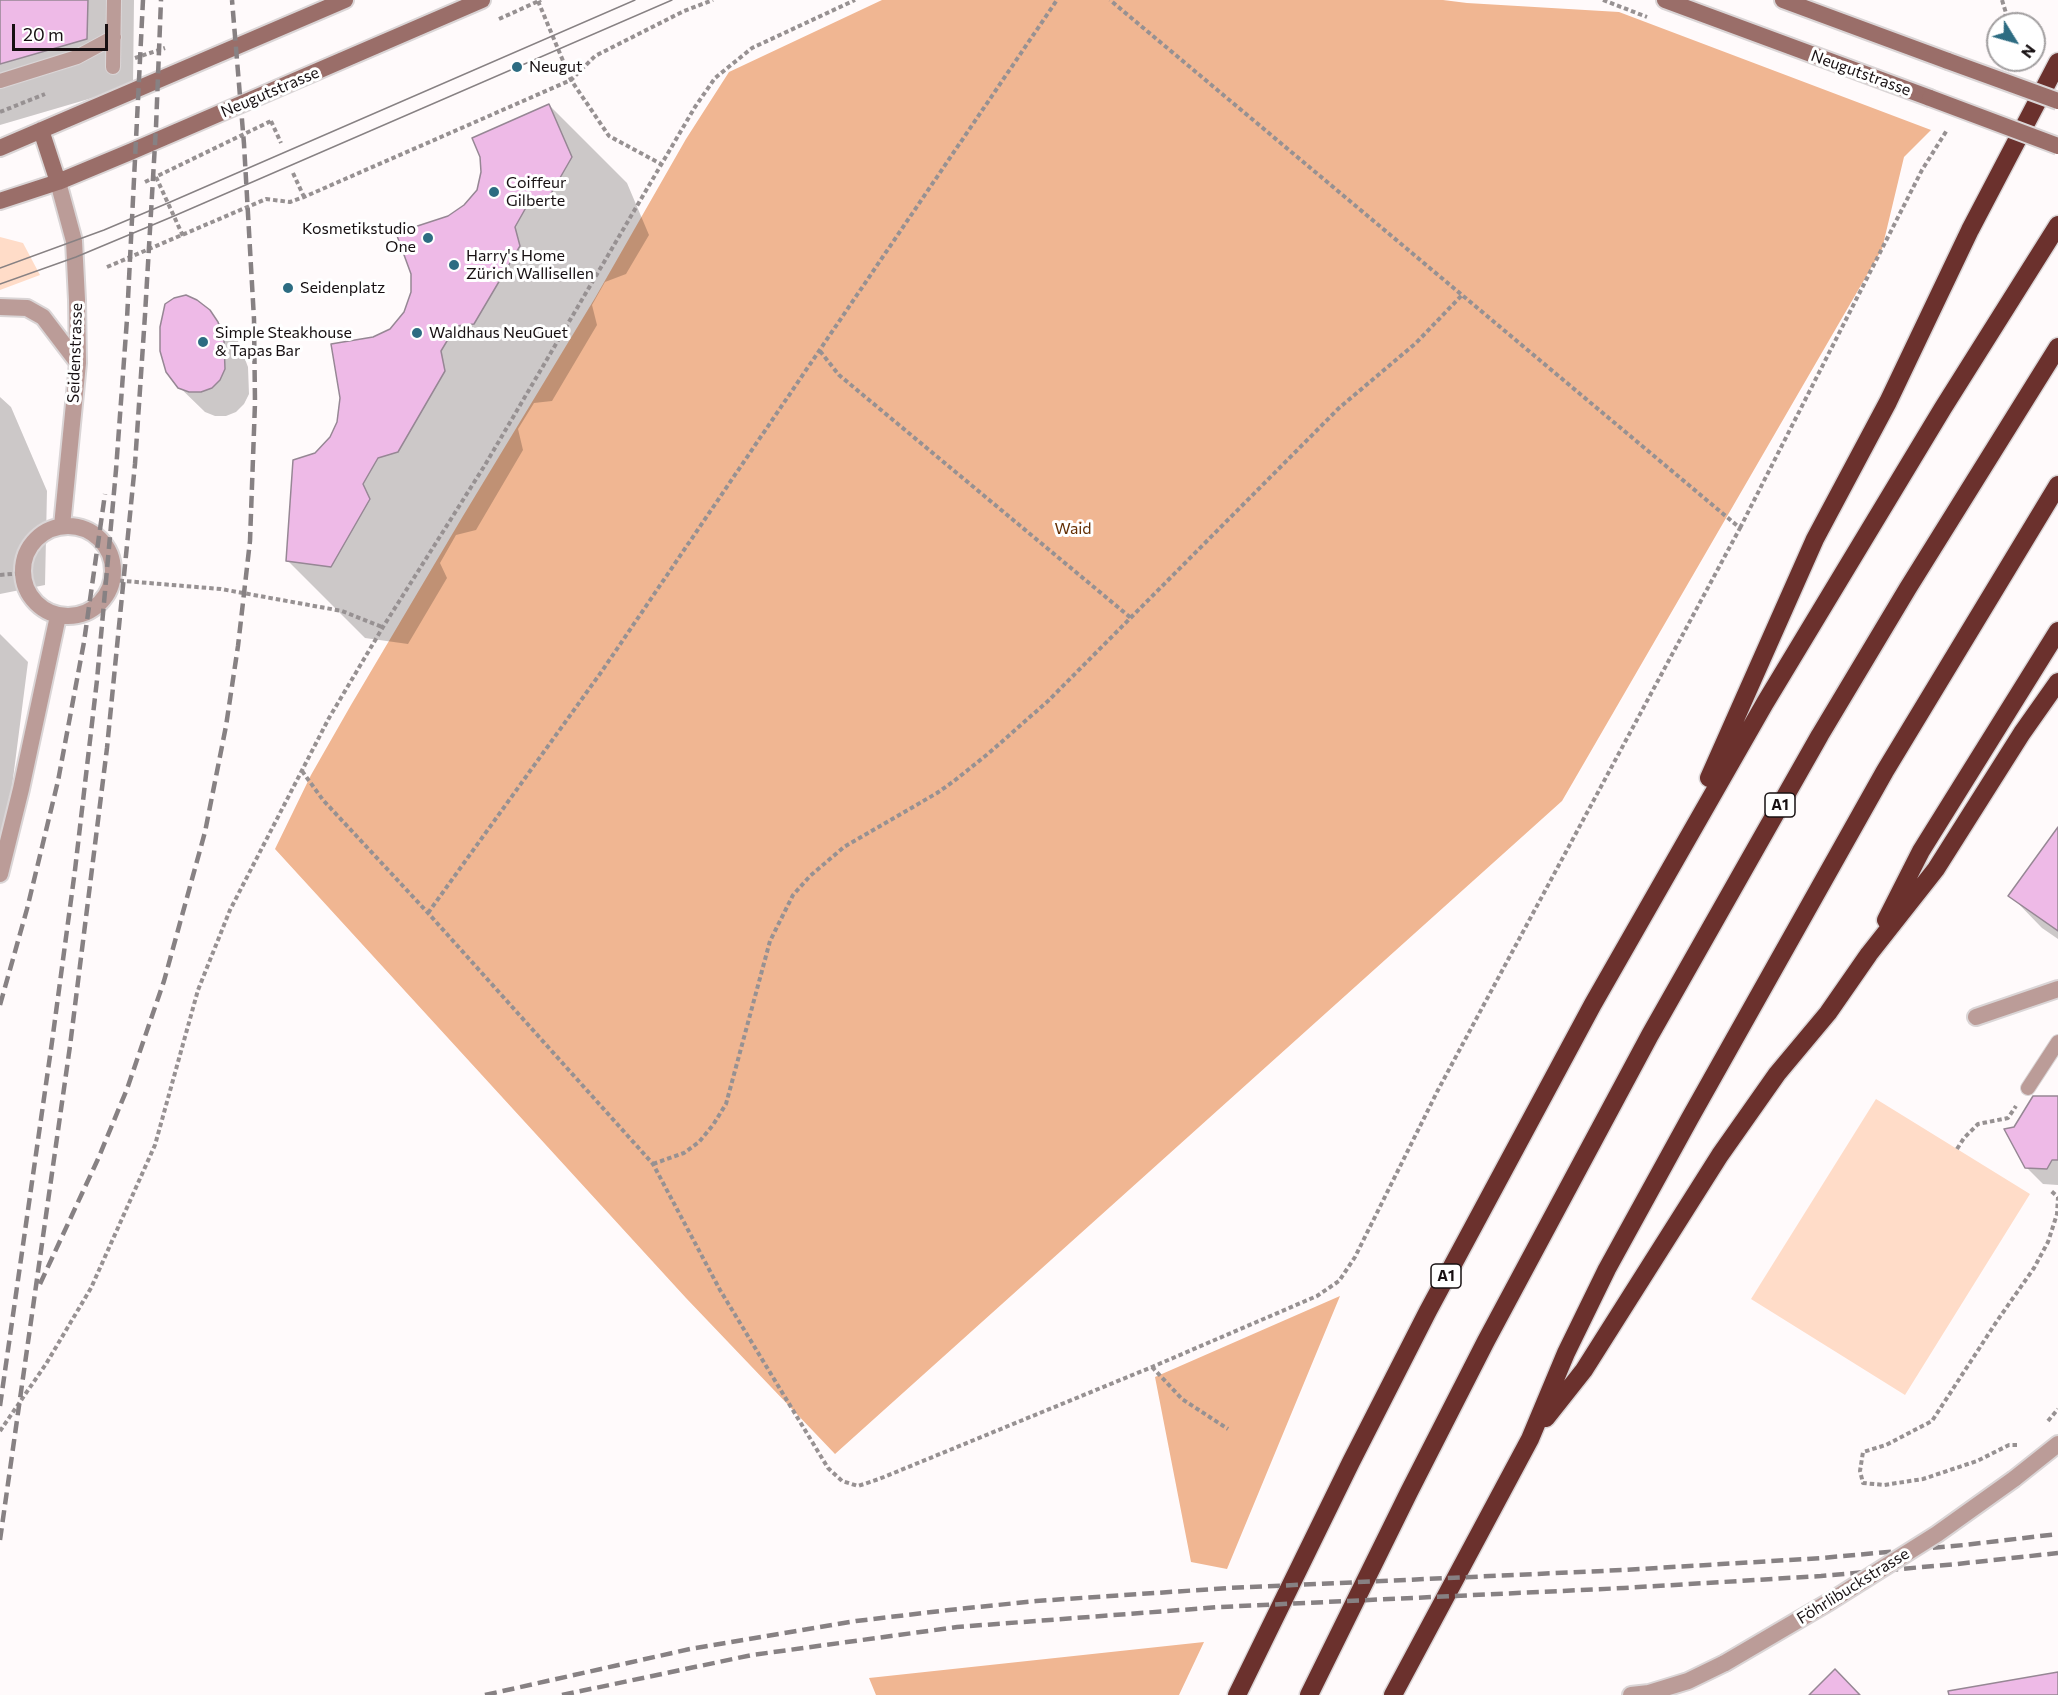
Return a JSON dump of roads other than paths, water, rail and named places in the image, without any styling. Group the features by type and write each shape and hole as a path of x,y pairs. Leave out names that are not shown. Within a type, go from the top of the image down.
{"highway":[{"path":"1671,865 1815,539 1893,393 1970,230 2058,62"},
{"name":"A1","path":"1237,1695 1351,1462 1463,1244 1671,865 1853,555 2058,225"},
{"name":"A1","path":"1310,1695 1403,1503 1486,1341 1650,1035 1843,696 2058,347"},
{"path":"1393,1695 1530,1439 1566,1353 1607,1269 1775,964 1885,771 2058,485"},
{"path":"1869,954 1921,851 2058,631"},
{"path":"1530,1439 1584,1370 1720,1155 1777,1074 1828,1013 1869,954 1936,869 2022,733 2058,682"}],"main road":[{"path":"0,148 345,0"},
{"name":"Neugutstrasse","path":"0,201 58,182 482,0"},
{"name":"Neugutstrasse","path":"1665,0 2058,146"},
{"path":"1783,0 2058,101"},
{"path":"41,130 58,182"}],"street":[{"name":"Seidenstrasse","path":"58,182 76,257 78,363 62,526"},
{"path":"0,307 27,308 43,317 78,363"},
{"path":"62,526 90,531 101,540 109,552 113,566 112,580 107,593 98,605 86,613 72,616 58,616 44,610 33,601 25,588 22,573 24,560 38,537 62,526"},
{"path":"0,874 21,789 58,616"},
{"path":"1976,1017 2058,988"},
{"name":"Föhrlibuckstrasse","path":"1631,1695 1650,1694 1688,1681 1725,1663 1829,1602 1937,1534 2014,1479 2058,1444"}],"lane":[{"path":"113,67 114,0"},
{"path":"0,81 77,57 114,37"},
{"path":"2028,1088 2058,1042"}],"tram line":[{"path":"0,268 104,230 168,203 635,0"},
{"path":"0,284 76,257 174,216 672,0"}],"railway":[{"path":"0,1406 75,870 97,680 127,319 143,0"},
{"path":"0,1540 70,1046 107,748 135,464 156,127 161,0"},
{"path":"40,1284 98,1159 127,1089 164,981 205,832 226,726 238,646 250,541 255,403 254,319 244,144 232,0"},
{"path":"0,1005 27,909 58,781 84,642 105,494"},
{"path":"485,1695 690,1649 856,1621 1036,1601 1229,1588 1623,1570 1822,1558 2058,1534"},
{"path":"562,1695 752,1655 957,1627 1220,1607 1624,1588 1821,1576 2058,1553"}],"place":[{"name":"Neugut","path":"517,67"},
{"name":"Coiffeur Gilberte","path":"494,192"},
{"name":"Kosmetikstudio One","path":"428,238"},
{"name":"Harry's Home Zürich Wallisellen","path":"454,265"},
{"name":"Seidenplatz","path":"288,288"},
{"name":"Waldhaus NeuGuet","path":"417,333"},
{"name":"Simple Steakhouse & Tapas Bar","path":"203,342"}],"park label":[{"name":"Waid","path":"1073,529"}]}
